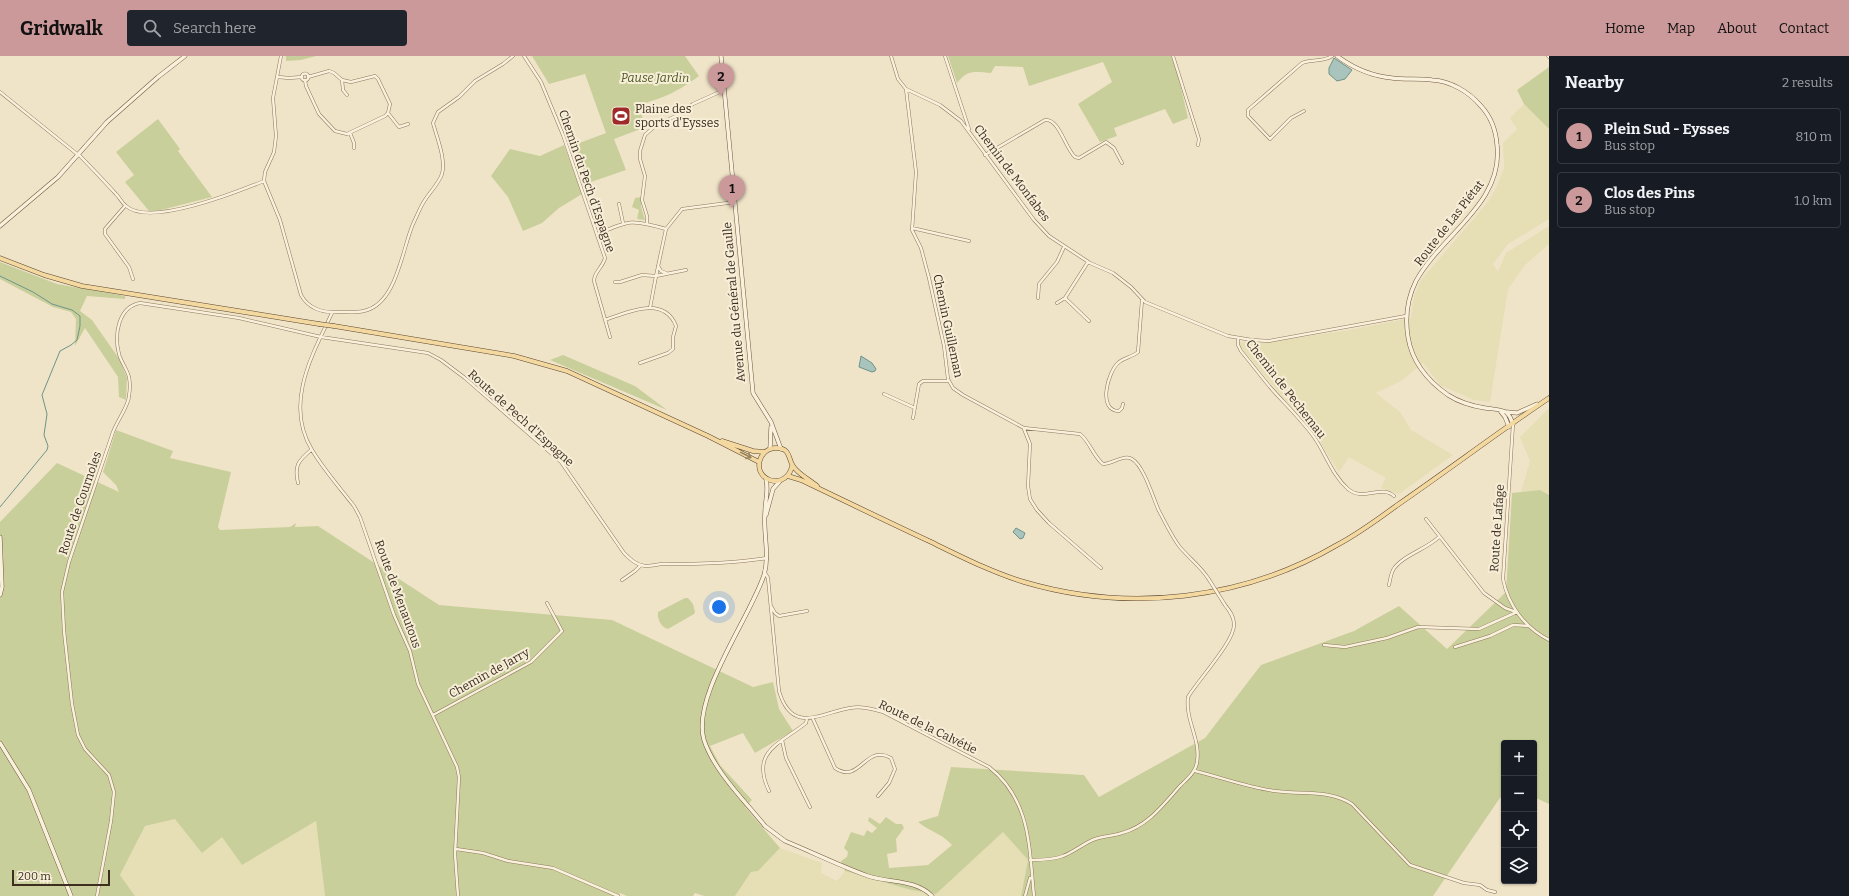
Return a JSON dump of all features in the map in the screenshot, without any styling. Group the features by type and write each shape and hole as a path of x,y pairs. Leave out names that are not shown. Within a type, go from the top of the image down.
{"main road":[{"path":"0,226 58,176 107,122 158,77 185,56"},
{"name":"Avenue du Général de Gaulle","path":"721,56 753,393 771,422 781,449"},
{"name":"Route de Las Piétat","path":"1337,56 1356,68 1382,77 1432,80 1456,86 1471,96 1483,108 1489,117 1497,138 1497,162 1492,185 1479,204 1424,270 1411,293 1406,316 1409,343 1413,355 1429,380 1450,396 1462,402 1506,412"},
{"path":"0,258 44,275 82,286 514,356 567,371 708,436 759,462"},
{"path":"1506,412 1517,413 1547,399"},
{"path":"788,476 801,480 962,557 1022,581 1098,597 1154,599 1229,588 1286,571 1314,558 1366,528 1547,399"},
{"path":"1498,410 1505,417 1509,427"},
{"path":"1506,412 1510,416 1513,424"},
{"path":"770,449 771,422"},
{"path":"708,436 753,451 764,452 770,449 781,449 789,455 792,466 824,491"},
{"path":"764,452 759,462 760,472 766,479 768,493 764,511 767,558 764,573 754,598 709,692 702,718 704,739 713,762 765,826 780,837 869,876 915,885 932,896"},
{"path":"765,524 773,489 780,481 788,476 792,466"},
{"path":"766,479 780,481"},
{"path":"0,538 2,587 0,595"},
{"path":"0,743 29,790 70,896"}],"street":[{"path":"281,56 273,98 276,136 274,152 265,172 264,181 280,220 304,302 310,307 332,313 364,311 374,308 381,302 396,276 411,229 420,208 442,174 443,163 433,123 434,118 438,112 458,97 474,81 503,64 513,56"},
{"name":"Chemin du Pech d'Espagne","path":"524,56 541,82 563,135 598,234 605,258 602,267 595,274 594,281 610,337"},
{"path":"891,56 898,79 906,89"},
{"path":"945,56 970,132"},
{"path":"1173,56 1199,140 1198,145"},
{"path":"1304,111 1291,118 1270,139 1248,116 1247,113 1248,110 1302,62 1308,60 1328,59 1332,56"},
{"path":"302,77 305,80 315,105 325,121 339,133 350,133 385,116 388,112 390,104 378,78 375,76 355,82 342,80 334,73 329,71 308,77 305,80"},
{"path":"278,76 289,78 302,77 305,73 308,77"},
{"path":"342,80 343,90 347,96"},
{"name":"Chemin de Monfabes","path":"906,89 940,105 961,121 1034,220 1049,236 1088,262 1113,273 1131,287 1142,300"},
{"name":"Chemin Guilleman","path":"906,89 916,172 912,228 924,258 944,346 946,370 953,388 1024,428 1080,434 1085,438 1099,461 1103,464 1108,464 1124,457 1131,458 1136,462 1143,474 1159,511 1179,545 1208,578 1232,614 1234,624 1231,639 1188,696 1188,718 1198,749 1198,761 1195,771"},
{"path":"647,223 647,216 642,200 645,176 640,159 640,151 645,135 650,129 680,114 693,104 724,90"},
{"path":"0,92 77,154 125,206 143,213 159,214 229,195 264,181"},
{"path":"388,112 398,127 408,124"},
{"path":"985,155 1045,120 1049,120 1055,123 1075,157 1079,158 1106,142 1114,148 1122,163"},
{"path":"350,133 354,143 354,148"},
{"path":"650,308 666,229 675,216 685,208 735,202"},
{"path":"619,204 623,223"},
{"path":"125,206 105,229 105,234 129,267 133,278"},
{"path":"598,234 623,223 647,223 666,229"},
{"path":"912,228 969,241"},
{"path":"1038,298 1039,284 1057,262 1064,247"},
{"path":"1057,303 1065,298 1088,262"},
{"path":"658,266 661,271 666,273"},
{"path":"615,282 620,282 642,275 656,276 686,270"},
{"path":"1065,298 1088,321"},
{"path":"1123,404 1119,411 1112,408 1107,398 1106,387 1110,375 1119,362 1138,352 1142,300"},
{"name":"Chemin de Pechemau","path":"1142,300 1228,336 1238,339 1269,341 1406,316"},
{"name":"Route de Cournoles","path":"97,896 112,821 114,792 109,775 85,749 78,735 72,704 64,631 62,592 67,568 113,432 118,418 129,402 129,377 119,354 117,341 120,319 127,308 132,304 140,303 239,318 321,337"},
{"path":"605,320 628,312 650,308 667,313 674,321 676,328 673,337 673,349 668,353 640,363"},
{"name":"Route de Menautous","path":"332,313 310,360 302,383 300,419 311,450 354,506 360,517 394,616 410,651 418,684 457,767 460,777 456,849 458,896"},
{"name":"Route de Pech d'Espagne","path":"321,337 428,353 441,360 561,462 624,553 633,562 641,565"},
{"name":"Chemin de Pechemau","path":"1238,339 1238,345 1241,351 1269,386 1315,438 1336,474 1348,489 1359,495 1382,491 1390,492 1394,496"},
{"path":"914,418 919,384 923,381 949,381"},
{"path":"884,394 915,408"},
{"name":"Route de Lafage","path":"1513,424 1502,579 1510,602 1517,612 1529,626 1549,640"},
{"path":"1024,428 1030,444 1028,486 1030,499 1037,510 1049,523 1101,568"},
{"path":"298,483 297,465 311,450"},
{"path":"1426,519 1484,593 1505,608 1517,612"},
{"path":"1389,584 1393,569 1401,562 1434,543 1439,537"},
{"path":"622,580 641,565 722,564 767,558"},
{"path":"764,573 768,578 779,691 782,701 797,716 807,719 806,723 768,751 763,761 764,774 769,791"},
{"name":"Chemin de Jarry","path":"433,715 537,658 562,631 547,603"},
{"path":"771,605 775,613 779,616 807,611"},
{"path":"1324,646 1345,647 1387,638 1418,627 1479,629 1517,612"},
{"path":"1455,647 1490,636 1512,625 1529,626"},
{"name":"Route de la Calvétie","path":"807,719 813,719 851,708 872,709 896,719 989,767 1000,776 1013,792 1024,815 1034,896"},
{"path":"813,719 835,768 848,772 854,771 872,756 880,754 891,758 895,769 889,783 878,796"},
{"path":"782,740 786,758 810,807"},
{"path":"1030,860 1064,856 1094,839 1122,833 1139,826 1154,815 1195,771 1276,791 1325,793 1342,797 1352,804 1410,865 1464,883 1480,885 1495,892"},
{"path":"456,849 483,853 514,862 553,868 618,896"},
{"path":"1025,896 1027,884 1030,878 1032,878"}],"shaded area":[{"path":"1524,104 1549,129 1549,219 1508,244 1493,264 1498,272 1506,253 1549,226 1549,244 1525,265 1508,289 1490,402 1474,400 1440,385 1423,363 1401,381 1376,393 1400,412 1411,430 1453,455 1399,494 1381,488 1386,478 1349,457 1339,472 1318,439 1239,345 1239,342 1261,343 1350,330 1411,318 1414,296 1421,280 1488,202 1497,186 1504,168 1503,143 1517,129 1510,118"},
{"path":"1549,408 1549,495 1540,490 1521,492 1530,461 1520,437"},
{"path":"175,819 222,837 242,865 316,821 325,896 135,896 120,875 145,826"},
{"path":"1003,832 1028,860 1021,896 735,896 751,872 758,871 780,848 822,863 821,873 837,881 845,871 911,890 936,894"}],"green space":[{"path":"286,56 316,56 301,60 286,61"},
{"name":"Plaine des sports d'Eysses","path":"532,56 685,56 699,76 670,94 638,105 646,127 614,139 626,170 588,183 574,145 606,133 585,74 549,84"},
{"path":"948,56 1171,56 1178,75 1188,118 1173,124 1165,109 1114,128 1117,136 1100,142 1078,104 1112,82 1103,62 1029,86 1023,67 995,66 991,73 968,73 957,83"},
{"path":"1549,67 1549,129 1524,104 1517,90"},
{"path":"158,119 180,149 178,151 212,197 161,210 149,211 125,182 134,175 116,152"},
{"path":"564,145 582,194 559,208 542,223 523,231 508,197 491,176 510,149 540,156"},
{"path":"641,197 641,207 645,220 637,219 639,210 632,207 635,198"},
{"path":"0,262 57,284 125,296 125,299 87,296 80,311 92,320 120,360 127,378 126,400 119,397 118,377 85,328 75,346 76,319 71,312 53,307 0,279"},
{"path":"563,355 635,386 667,410 550,360"},
{"path":"116,430 173,451 170,458 231,472 218,527 220,530 290,527 296,523 295,527 318,526 439,605 612,620 753,687 773,682 779,709 793,731 755,753 743,733 710,746 720,765 752,800 745,807 780,848 758,871 751,872 735,896 704,896 695,893 693,896 627,896 620,893 619,896 325,896 316,821 242,865 222,837 202,853 175,819 145,826 120,875 135,896 0,896 0,522 57,463 119,492 116,485 103,472"},
{"path":"1540,490 1549,495 1549,804 1537,798 1537,740 1501,740 1501,796 1433,896 1021,896 1028,860 1003,832 936,894 911,890 845,871 841,861 847,857 848,852 844,848 851,832 864,836 867,830 872,833 877,828 868,821 869,817 880,824 886,817 896,824 902,824 904,828 896,839 897,852 887,854 889,868 928,865 952,845 943,837 918,822 938,816 951,767 1084,775 1099,797 1205,738 1261,665 1354,631 1399,606 1447,649 1506,592 1512,493"},
{"path":"685,598 688,598 693,604 694,614 668,629 661,625 658,612"}],"water":[{"path":"1334,58 1352,70 1345,79 1337,81 1329,74 1329,68"},
{"path":"861,356 872,363 876,369 875,371 872,372 859,367"},
{"path":"1016,528 1025,533 1023,538 1020,539 1013,532"}],"waterway":[{"path":"0,276 33,292 52,304 72,310 80,316 80,326 77,340 60,351 42,395 47,414 44,435 48,446 47,450 0,507"}],"place":[{"name":"Clos des Pins","path":"721,96"},
{"name":"Plaine des sports d'Eysses","path":"621,116"},
{"name":"Plein Sud - Eysses","path":"732,208"}],"park label":[{"name":"Pause Jardin","path":"655,78"}]}
